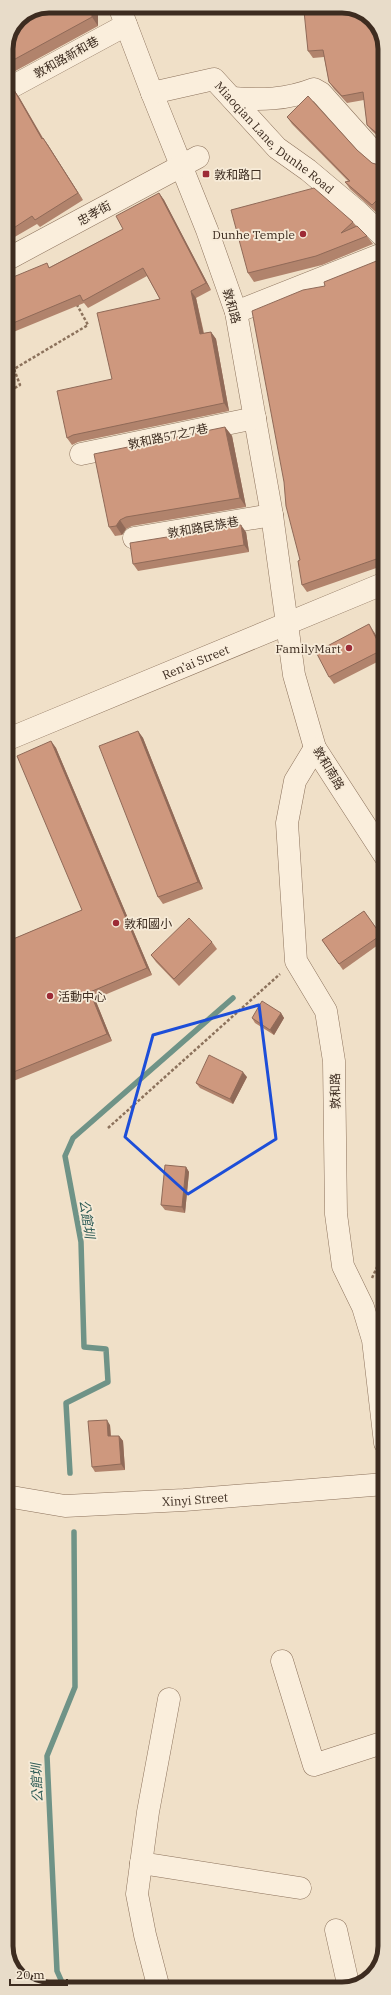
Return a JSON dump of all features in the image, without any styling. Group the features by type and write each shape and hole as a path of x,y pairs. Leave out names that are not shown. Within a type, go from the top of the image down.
{"street":[{"name":"敦和路新和巷","path":"13,86 123,15"},
{"name":"敦和路","path":"123,15 152,93 190,161 207,230 236,312 272,515 286,623"},
{"name":"Miaoqian Lane, Dunhe Road","path":"152,93 214,79 277,148 308,170 358,212 378,231"},
{"path":"232,98 261,100 277,99 291,97 314,89 321,93 371,149 378,154"},
{"name":"忠孝街","path":"13,256 190,161"},
{"path":"236,312 378,256"},
{"name":"敦和路57之7巷","path":"81,454 254,418"},
{"name":"敦和路民族巷","path":"134,538 272,515"},
{"name":"Ren’ai Street","path":"13,737 378,586"},
{"name":"敦和南路","path":"286,623 294,675 315,748 378,845"},
{"name":"敦和路","path":"315,748 295,781 287,823 296,961 326,1011 334,1061 336,1214 343,1266 363,1307 373,1340 378,1383"},
{"name":"Xinyi Street","path":"13,1497 65,1506 184,1500 378,1485"},
{"path":"282,1661 314,1765 378,1744"},
{"path":"157,1982 145,1935 137,1894 148,1812 169,1699"},
{"path":"141,1863 300,1888"},
{"path":"336,1930 348,1982"}],"path":[{"path":"13,389 20,385 14,369 88,325 72,297"},
{"path":"108,1128 296,961"}],"highlighted area":[{"path":"259,1005 276,1139 188,1194 125,1137 153,1035"}],"building":[{"path":"50,13 92,13 92,17 13,60 13,50 16,36 19,29 29,19 42,14"},
{"path":"304,13 344,13 360,18 366,22 374,33 378,45 378,134 367,125 363,92 342,96 329,82 323,50 308,51"},
{"path":"13,90 42,139 43,138 78,193 35,220 32,216 13,228"},
{"path":"308,96 357,150 372,163 378,165 378,199 372,205 345,182 350,181 287,117"},
{"name":"Dunhe Temple","path":"314,188 353,222 341,233 357,226 367,236 316,256 248,273 231,210"},
{"path":"159,193 206,283 191,291 200,334 211,332 224,403 73,435 67,438 57,391 112,379 97,313 160,299 143,268 83,301 80,295 13,323 13,277 47,263 49,268 123,229 116,216"},
{"path":"378,260 378,558 302,585 298,561 300,560 286,506 284,482 252,311 303,290 325,286 324,282"},
{"path":"225,427 240,498 126,517 120,520 116,526 109,527 94,454"},
{"path":"241,525 244,545 133,564 130,543"},
{"path":"369,624 378,642 378,652 329,677 316,652"},
{"path":"138,731 198,882 158,897 99,746"},
{"path":"51,741 147,968 90,992 107,1034 13,1072 13,939 82,910 17,756"},
{"path":"364,911 378,931 378,937 339,964 322,940"},
{"path":"189,918 212,942 174,979 151,955"},
{"path":"262,1001 281,1013 270,1030 252,1018"},
{"path":"209,1055 243,1072 230,1099 196,1083"},
{"path":"165,1165 186,1167 182,1207 161,1205"},
{"path":"107,1420 108,1436 119,1436 121,1464 92,1467 88,1421"}],"waterway":[{"name":"公館圳","path":"70,1473 66,1403 108,1382 106,1349 84,1347 81,1242 65,1156 73,1138 233,998"},
{"name":"公館圳","path":"62,1982 57,1971 47,1756 75,1687 74,1532"}],"place":[{"name":"敦和路口","path":"206,174"},
{"name":"Dunhe Temple","path":"303,234"},
{"name":"FamilyMart","path":"349,648"},
{"name":"敦和國小","path":"116,923"},
{"name":"活動中心","path":"50,996"}]}
